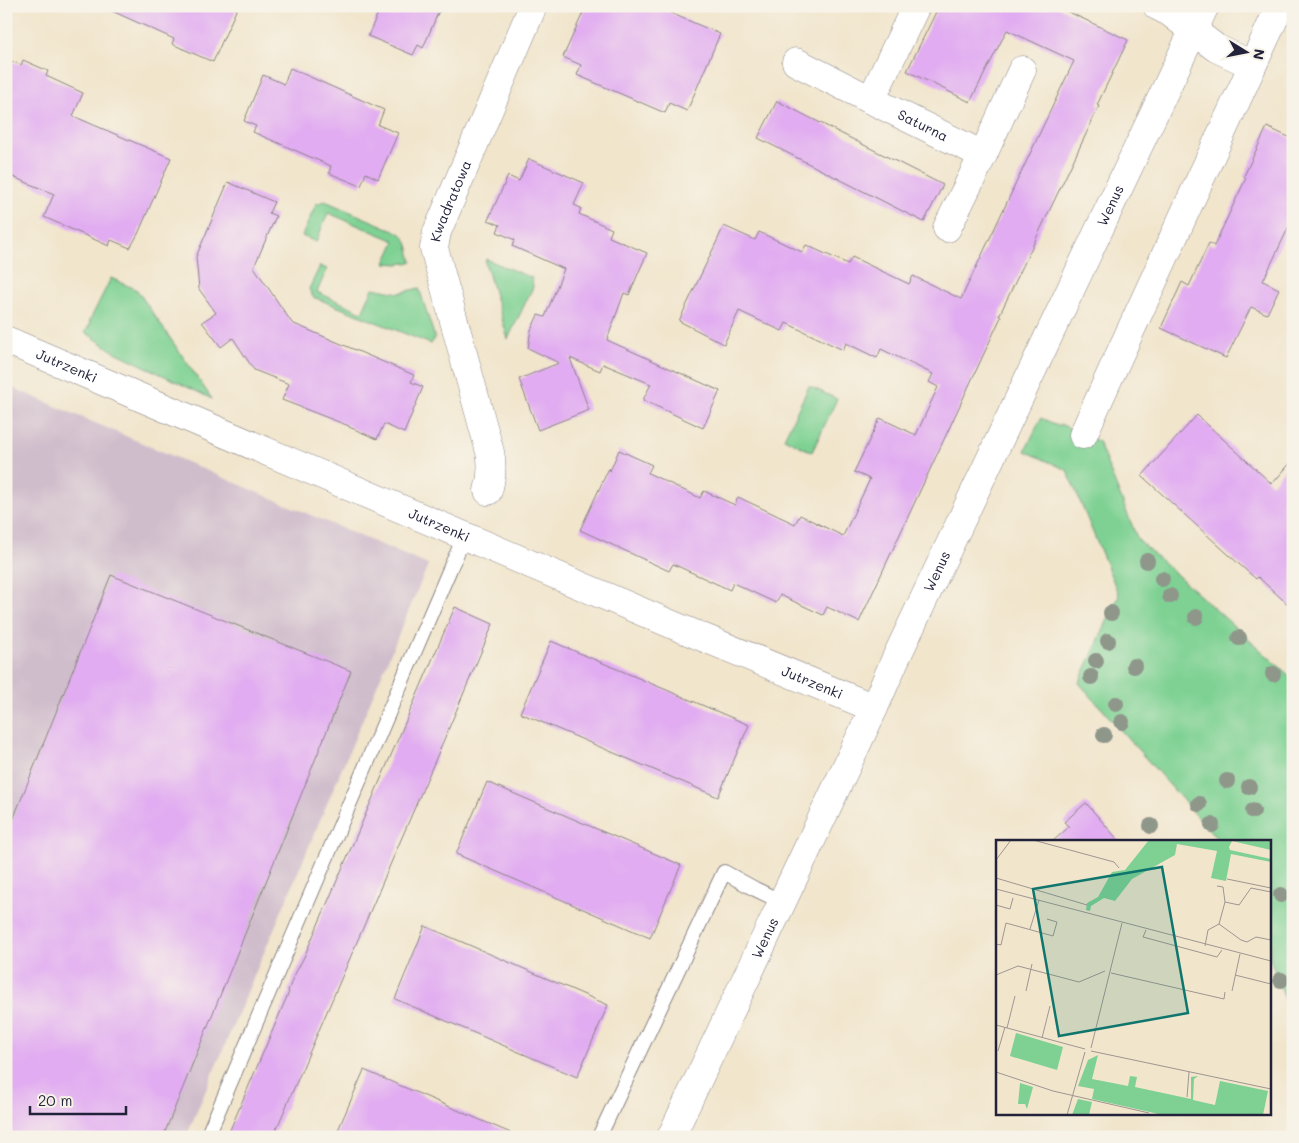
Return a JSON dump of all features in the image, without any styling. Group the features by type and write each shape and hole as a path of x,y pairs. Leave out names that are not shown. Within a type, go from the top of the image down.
{"street":[{"name":"Kwadratowa","path":"488,491 492,476 490,452 434,248 437,232 532,6"},
{"path":"871,100 916,6"},
{"path":"1157,6 1169,12 1216,48 1252,65"},
{"name":"Wenus","path":"671,1137 1205,6"},
{"path":"1084,435 1280,6"},
{"name":"Saturna","path":"796,62 983,155"},
{"path":"947,228 1022,70"},
{"name":"Jutrzenki","path":"6,340 689,632 874,708"}],"lane":[{"path":"207,1137 465,536"},
{"path":"599,1137 724,872 755,890 782,902"}],"shaded area":[{"path":"6,385 428,565 186,1137 6,1137"}],"green space":[{"path":"325,201 400,233 407,242 412,262 385,263 395,241 328,213 316,242 302,236 316,204"},
{"path":"486,259 532,278 533,287 508,339 485,262"},
{"path":"320,266 327,269 317,292 362,312 373,288 399,293 419,288 435,338 431,344 313,297 309,289"},
{"path":"111,278 137,290 212,399 113,351 85,332 91,323 89,322"},
{"path":"809,386 837,399 812,452 784,438"},
{"path":"1041,418 1059,426 1060,424 1098,441 1138,540 1293,679 1293,1021 1272,963 1272,840 1218,840 1079,683 1119,595 1067,470 1025,451"}],"building":[{"path":"101,6 238,6 213,62 172,44 174,39"},
{"path":"381,6 441,6 423,48 418,45 413,55 368,36"},
{"path":"586,6 654,6 720,34 687,111 669,103 665,113 577,75 581,65 563,57"},
{"path":"939,6 1056,6 1128,40 859,622 827,607 823,615 780,595 776,603 733,583 730,590 673,564 669,571 580,530 619,450 652,465 648,473 700,498 704,491 735,505 738,497 795,524 800,515 843,536 870,479 854,472 880,418 916,435 938,387 929,382 933,374 881,349 877,358 846,343 843,350 786,323 782,331 739,311 724,344 679,321 724,226 755,240 759,232 802,252 806,245 848,264 852,257 909,284 913,276 961,299 1074,61 1007,30 970,102 907,71"},
{"path":"6,59 21,65 23,60 48,71 46,76 83,93 73,116 171,158 130,248 111,240 109,246 44,217 54,194 6,174"},
{"path":"290,68 384,110 378,125 398,133 378,179 366,173 361,186 329,173 331,166 253,132 256,126 244,121 263,75 284,84"},
{"path":"777,101 943,185 924,222 758,138"},
{"path":"1267,127 1293,139 1293,218 1263,281 1279,289 1267,314 1251,307 1226,358 1161,328 1182,282 1189,286 1209,243 1214,246 1246,178 1244,176"},
{"path":"529,159 584,183 574,205 581,208 579,214 612,229 609,237 647,253 629,295 624,293 607,340 720,391 703,428 643,400 651,384 603,364 600,371 570,358 589,410 538,430 519,379 559,363 528,348 531,330 538,315 545,317 564,269 512,246 515,240 497,232 500,225 488,220 508,176 519,181"},
{"path":"228,182 274,202 269,213 276,216 254,267 292,323 414,375 411,382 423,387 404,433 384,424 377,439 282,400 289,384 254,370 233,338 221,347 202,322 216,313 199,289 196,257"},
{"path":"1197,415 1272,484 1293,460 1293,609 1258,577 1256,579 1142,476"},
{"path":"111,575 351,671 163,1137 6,1137 6,837"},
{"path":"455,607 493,624 440,749 273,1137 227,1137 289,992 293,978 304,957"},
{"path":"551,641 749,725 718,797 520,713"},
{"path":"487,782 681,865 650,938 456,854"},
{"path":"1086,803 1118,840 1054,840 1069,827 1064,822"},
{"path":"425,926 608,1005 577,1077 395,999"},
{"path":"364,1070 520,1137 335,1137"}]}
